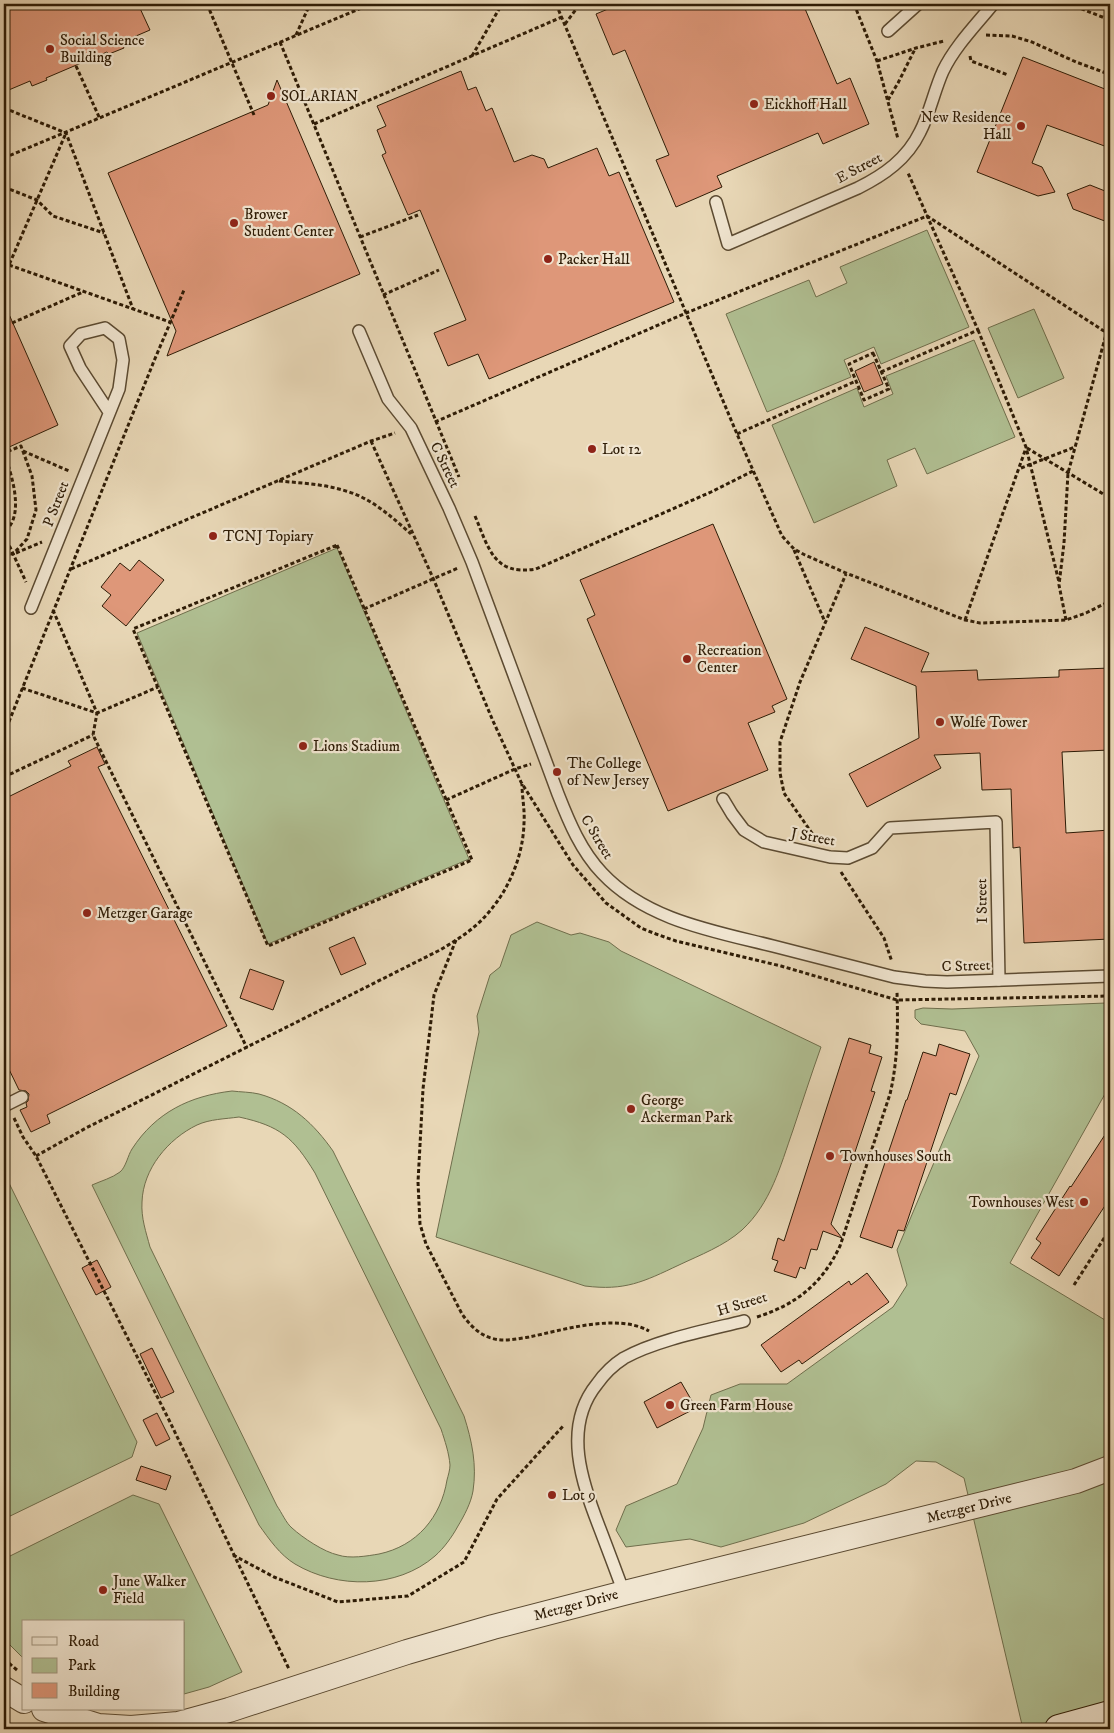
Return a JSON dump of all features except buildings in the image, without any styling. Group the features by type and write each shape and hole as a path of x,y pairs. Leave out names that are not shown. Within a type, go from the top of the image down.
{"street":[{"name":"Metzger Drive","path":"46,1710 70,1724 131,1728 178,1724 229,1710 407,1652 624,1593 1076,1481 1110,1468"},
{"path":"4,1689 22,1700"},
{"path":"1059,1729 1110,1715"}],"lane":[{"path":"888,30 918,4"},
{"name":"E Street","path":"716,202 728,244 858,188 875,180 891,169 913,145 920,132 948,62 993,4"},
{"name":"P Street","path":"31,608 119,389 122,360 119,339 106,328 81,334 70,346 80,368 109,412"},
{"name":"C Street","path":"359,331 388,399 411,428 449,508 472,562 572,829 586,852 607,878 624,894 647,908 712,931 894,977 925,981 1110,976"},
{"name":"J Street","path":"724,799 744,830 764,842 830,857 848,858 872,848 890,828 996,822"},
{"name":"I Street","path":"996,822 999,980"},
{"path":"5,1105 22,1097"},
{"name":"H Street","path":"624,1593 584,1484 577,1447 583,1408 593,1389 606,1371 624,1358 667,1342 744,1321"}],"path":[{"path":"207,4 254,115"},
{"path":"296,36 310,4"},
{"path":"4,158 371,4"},
{"path":"472,56 502,4"},
{"path":"556,4 753,471 782,536 794,549 825,622"},
{"path":"565,24 580,4"},
{"path":"854,4 877,61 899,142"},
{"path":"1069,4 1110,20"},
{"path":"314,124 562,17"},
{"path":"980,35 1012,36 1032,42 1110,75"},
{"path":"877,61 916,48 950,40"},
{"path":"280,42 459,477"},
{"path":"888,100 916,48"},
{"path":"969,50 971,61 1008,74"},
{"path":"1106,73 1110,60"},
{"path":"76,66 100,119"},
{"path":"4,108 66,133 133,309"},
{"path":"9,265 66,133"},
{"path":"907,172 978,330 1026,447 1066,620"},
{"path":"4,187 36,200 53,216 104,233"},
{"path":"360,237 418,215"},
{"path":"435,422 686,313 927,216"},
{"path":"927,216 1108,334"},
{"path":"4,253 9,265"},
{"path":"4,267 9,265 170,322"},
{"path":"384,295 439,270"},
{"path":"4,734 184,290"},
{"path":"12,323 84,291"},
{"path":"1059,585 1068,473 1108,334 1110,320"},
{"path":"881,372 978,330"},
{"path":"873,353 889,389 864,400 856,382 848,364 873,353"},
{"path":"737,434 856,382"},
{"path":"71,569 371,441 395,433"},
{"path":"371,441 433,578 493,721 521,782 573,865 606,903 641,928 676,941 781,966 897,1000 1110,996"},
{"path":"4,554 13,554 27,539 36,510 32,476 21,446 4,453 10,471 15,503 12,522 4,533 13,554 26,582"},
{"path":"1026,447 1110,498"},
{"path":"966,620 1026,447"},
{"path":"1020,468 1075,447"},
{"path":"23,451 69,470"},
{"path":"475,516 491,554 508,569 523,572 560,560 753,471"},
{"path":"278,481 316,484 347,491 371,502 414,536"},
{"path":"4,558 60,534"},
{"path":"337,544 472,860 268,946 158,688 134,629 337,544"},
{"path":"794,549 846,574 966,620 980,623 1066,620 1086,613 1110,601"},
{"path":"364,608 459,568"},
{"path":"846,574 800,682 780,742 780,773 784,793 830,857 884,938 892,962"},
{"path":"54,610 97,713 93,736 247,1048"},
{"path":"22,688 97,713 158,688"},
{"path":"4,777 93,736"},
{"path":"446,800 515,769 545,759"},
{"path":"36,1156 86,1128 440,950 471,929 496,902 508,884 522,848 524,822 521,782"},
{"path":"456,940 434,994 422,1089 418,1182 420,1224 426,1244 462,1314 478,1331 489,1338 498,1340 509,1340 607,1322 625,1323 646,1329 667,1342"},
{"name":"H Street","path":"744,1321 798,1299 822,1277 832,1263 840,1246 890,1094 896,1070 898,1047 896,991"},
{"path":"5,1105 36,1156 170,1422 298,1688"},
{"path":"1074,1285 1110,1228"},
{"path":"233,1554 274,1577 338,1602 408,1596 464,1562 497,1499 566,1422 583,1408"},
{"path":"4,1660 22,1674"}],"green space":[{"path":"927,230 969,327 881,364 874,347 844,360 851,377 767,412 726,314 809,280 816,297 847,283 840,267"},
{"path":"1034,309 1064,378 1018,398 988,328"},
{"path":"974,340 1015,437 927,474 915,448 887,460 897,486 814,523 772,425 857,388 864,407 893,394 886,376"},
{"name":"Lions Stadium","path":"337,548 469,859 268,944 137,633"},
{"name":"George Ackerman Park","path":"537,922 571,935 580,933 609,942 621,951 821,1047 774,1184 752,1219 735,1236 720,1245 634,1284 612,1287 585,1286 436,1237 479,1032 477,1016 490,975 500,967 511,935"},
{"path":"1106,1003 1110,1005 1110,1085 1010,1263 1110,1323 1110,1718 1072,1729 1023,1729 964,1478 936,1462 916,1461 886,1484 804,1523 721,1547 690,1539 626,1547 616,1530 626,1506 677,1484 703,1428 711,1395 740,1384 787,1384 893,1307 907,1285 897,1250 979,1056 965,1031 921,1024 915,1018 915,1010 923,1008 952,1009"},
{"path":"232,1091 256,1093 271,1098 292,1109 310,1123 326,1141 333,1151 464,1416 474,1462 473,1491 469,1505 456,1530 442,1549 420,1567 403,1575 367,1582 329,1578 295,1564 284,1556 271,1541 259,1525 92,1185 120,1172 141,1136 163,1116 188,1102 217,1093","holes":["239,1117 265,1124 284,1135 300,1150 315,1173 441,1429 450,1465 439,1506 433,1518 416,1537 393,1550 358,1557 338,1555 314,1544 288,1523 277,1506 150,1247 143,1219 143,1190 152,1167 159,1156 176,1138 202,1123"]},
{"path":"4,1173 137,1442 132,1457 4,1519"},
{"name":"June Walker Field","path":"133,1495 159,1504 242,1672 209,1687 185,1694 185,1620 22,1620 22,1657 4,1639 4,1559"}],"place":[{"name":"Social Science Building","path":"50,49"},
{"name":"SOLARIAN","path":"271,96"},
{"name":"Eickhoff Hall","path":"754,104"},
{"name":"New Residence Hall","path":"1021,126"},
{"name":"Brower Student Center","path":"234,223"},
{"name":"Packer Hall","path":"548,259"},
{"name":"Lot 12","path":"592,449"},
{"name":"TCNJ Topiary","path":"213,536"},
{"name":"Recreation Center","path":"687,659"},
{"name":"Wolfe Tower","path":"940,722"},
{"name":"Lions Stadium","path":"303,746"},
{"name":"The College of New Jersey","path":"557,772"},
{"name":"Metzger Garage","path":"87,913"},
{"name":"George Ackerman Park","path":"631,1109"},
{"name":"Townhouses South","path":"830,1156"},
{"name":"Townhouses West","path":"1084,1202"},
{"name":"Green Farm House","path":"670,1405"},
{"name":"Lot 9","path":"552,1495"},
{"name":"June Walker Field","path":"103,1590"}]}
